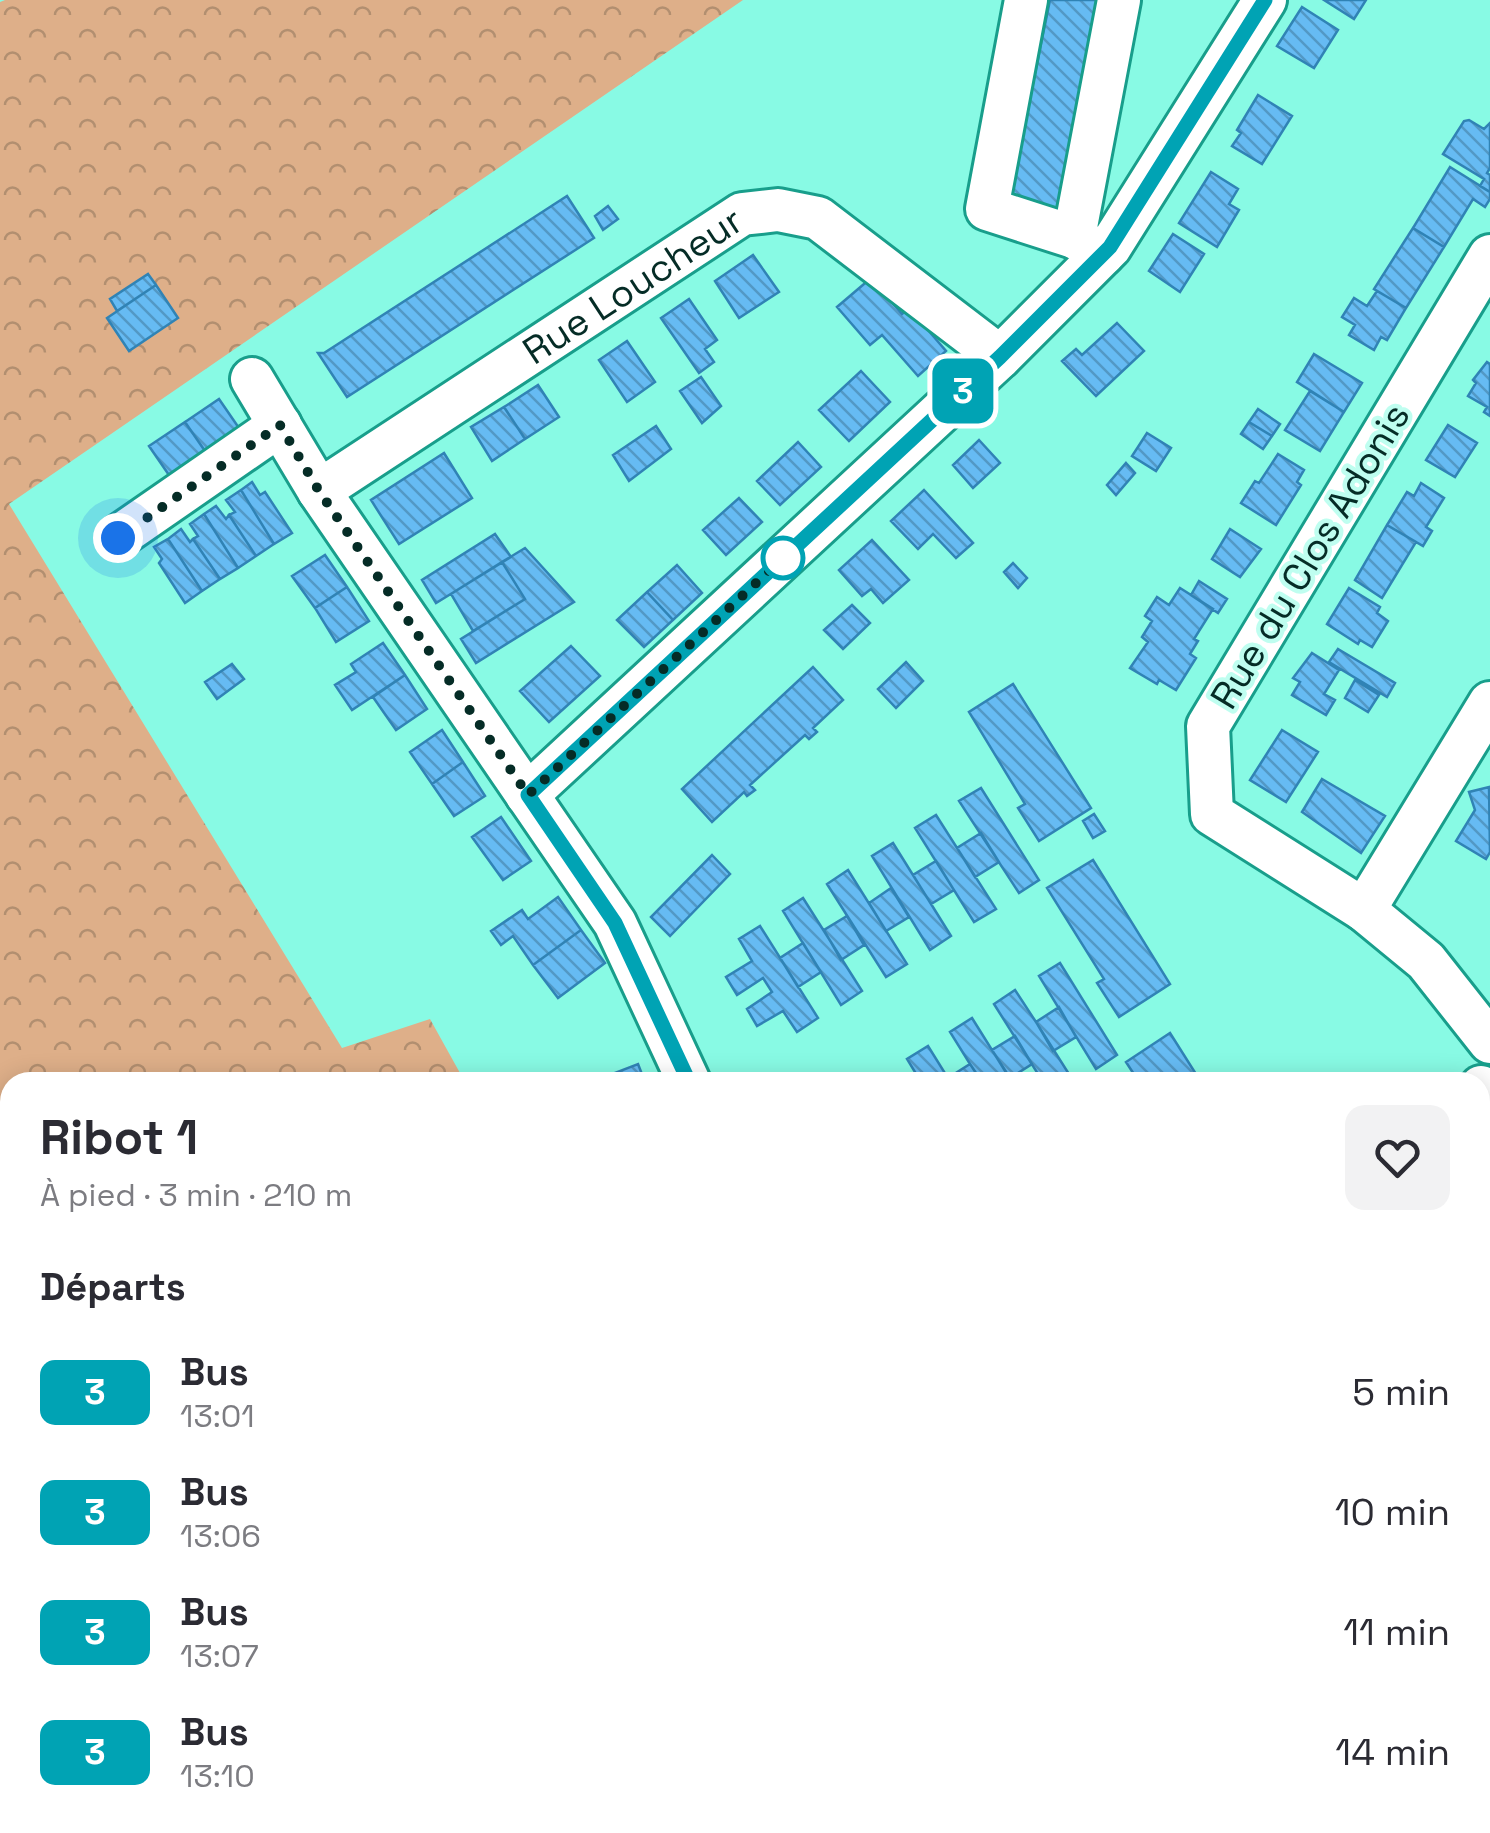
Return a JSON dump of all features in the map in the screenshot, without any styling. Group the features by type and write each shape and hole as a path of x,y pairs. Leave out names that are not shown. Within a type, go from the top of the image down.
{"street":[{"path":"1026,0 987,209 1089,246"},
{"path":"1089,246 1119,0"},
{"path":"528,795 1000,357 1089,246 1265,0"},
{"name":"Rue Loucheur","path":"319,491 742,214 778,210 818,218 1000,357"},
{"name":"Rue du Clos Adonis","path":"1490,256 1208,726 1212,814 1364,910 1426,961 1490,1042"},
{"path":"252,379 319,491 615,923 684,1072"},
{"path":"118,538 280,425"},
{"path":"1364,910 1490,704"}],"green space":[{"path":"743,0 9,504 342,1048 430,1019 459,1072 0,1072 0,2"}],"building":[{"path":"1050,0 1105,0 1063,212 1009,201"},
{"path":"1324,0 1366,0 1354,19"},
{"path":"1302,7 1338,30 1314,68 1277,46"},
{"path":"1258,95 1292,116 1262,164 1232,146"},
{"path":"1464,121 1484,129 1490,123 1490,192 1480,186 1484,179 1443,154"},
{"path":"1450,167 1490,192 1490,199 1485,207 1473,199 1444,247 1413,228"},
{"path":"1211,172 1238,189 1229,204 1239,210 1217,247 1179,223"},
{"path":"567,196 594,238 347,397 318,353 324,353"},
{"path":"608,206 618,219 603,230 595,216"},
{"path":"1413,228 1444,247 1406,308 1374,289"},
{"path":"1173,234 1204,254 1180,292 1149,271"},
{"path":"753,255 779,292 739,318 715,281"},
{"path":"148,274 156,285 117,311 110,299"},
{"path":"871,278 902,314 909,308 946,351 918,376 882,335 870,345 837,307"},
{"path":"156,285 178,318 129,351 107,318"},
{"path":"1377,291 1406,308 1387,340 1381,337 1374,350 1349,335 1355,325 1342,317 1354,298 1367,306"},
{"path":"689,299 717,340 705,349 714,362 699,373 661,318"},
{"path":"1117,323 1144,351 1096,396 1062,361 1076,349 1082,355"},
{"path":"627,341 655,382 627,402 599,360"},
{"path":"1314,354 1362,383 1344,412 1297,382"},
{"path":"1487,362 1490,416 1484,412 1487,407 1468,396 1476,383 1473,380"},
{"path":"861,371 890,402 849,441 819,410"},
{"path":"701,377 721,406 702,423 680,391"},
{"path":"538,385 559,417 525,439 504,407"},
{"path":"1310,391 1344,412 1320,451 1285,430"},
{"path":"219,399 241,431 207,454 185,422"},
{"path":"504,407 525,439 492,461 471,427"},
{"path":"1258,409 1280,424 1272,436 1249,422"},
{"path":"185,422 207,454 171,478 149,446"},
{"path":"1249,422 1272,436 1263,449 1241,434"},
{"path":"1448,425 1477,443 1455,477 1426,460"},
{"path":"656,426 671,449 629,481 613,455"},
{"path":"1147,433 1171,448 1156,471 1132,456"},
{"path":"979,440 1000,463 973,488 953,465"},
{"path":"798,442 821,467 780,505 757,481"},
{"path":"444,453 472,498 399,544 371,500"},
{"path":"1278,454 1304,470 1297,482 1301,485 1276,525 1241,503"},
{"path":"1126,463 1135,473 1116,495 1107,485"},
{"path":"252,482 260,495 265,492 292,533 274,544 241,490"},
{"path":"1421,483 1444,498 1426,527 1432,531 1423,546 1387,525 1407,492 1414,496"},
{"path":"241,490 274,544 256,556 229,515 235,512 226,500"},
{"path":"924,490 973,543 956,558 933,534 918,549 891,521"},
{"path":"739,498 762,522 726,555 703,530"},
{"path":"216,506 226,519 229,515 256,556 238,568 204,514"},
{"path":"204,514 238,568 220,579 193,539 198,536 190,524"},
{"path":"1387,525 1416,542 1382,598 1355,580"},
{"path":"181,529 190,542 193,539 220,579 202,591 168,539"},
{"path":"1230,529 1261,549 1240,577 1212,559"},
{"path":"495,534 511,557 436,603 422,580"},
{"path":"168,539 202,591 185,603 159,563 162,559 154,547"},
{"path":"872,540 909,580 883,603 871,589 862,596 839,570"},
{"path":"525,548 574,602 476,663 461,639 525,599 502,562"},
{"path":"325,555 347,587 315,608 292,576"},
{"path":"502,562 525,599 473,631 451,594"},
{"path":"1013,563 1027,578 1018,588 1004,572"},
{"path":"677,565 702,593 673,620 647,592"},
{"path":"1199,581 1227,599 1218,613 1191,595"},
{"path":"347,587 369,621 336,642 315,608"},
{"path":"1180,588 1213,609 1194,639 1198,641 1190,654 1196,658 1176,690 1130,668 1148,642 1142,637 1152,621 1145,616 1157,597 1169,605"},
{"path":"1349,588 1380,607 1377,613 1388,621 1372,647 1360,640 1358,644 1327,624"},
{"path":"647,592 673,620 644,647 617,620"},
{"path":"852,605 870,623 843,649 824,630"},
{"path":"383,643 405,675 352,710 335,685 356,672 351,664"},
{"path":"571,646 600,676 549,722 520,691"},
{"path":"1338,649 1395,683 1387,697 1329,662"},
{"path":"1312,653 1339,670 1324,694 1335,700 1326,715 1292,695 1300,682 1293,678"},
{"path":"906,662 923,681 896,708 878,689"},
{"path":"232,664 244,679 217,699 205,682"},
{"path":"813,667 843,700 813,728 817,732 809,739 805,735 750,785 755,790 747,796 744,792 712,822 682,789"},
{"path":"405,675 427,709 396,730 373,697"},
{"path":"1355,680 1379,695 1368,712 1345,698"},
{"path":"1013,684 1091,808 1039,841 1018,808 1025,804 969,712"},
{"path":"442,730 463,762 432,784 410,752"},
{"path":"1282,730 1318,752 1286,802 1250,780"},
{"path":"463,762 485,796 454,816 432,784"},
{"path":"1322,779 1385,816 1361,853 1302,812"},
{"path":"1489,787 1490,852 1486,859 1456,841 1475,810 1469,792"},
{"path":"981,788 1039,880 1019,893 959,801"},
{"path":"1094,814 1105,831 1093,838 1083,821"},
{"path":"936,815 996,909 974,922 915,828"},
{"path":"501,817 531,861 503,880 472,837"},
{"path":"981,833 999,862 975,877 957,848"},
{"path":"893,843 951,936 930,950 872,856"},
{"path":"712,855 730,874 670,936 651,917"},
{"path":"1093,860 1170,984 1119,1017 1097,983 1104,979 1047,888"},
{"path":"936,861 954,890 931,904 913,875"},
{"path":"848,870 907,964 886,977 827,884"},
{"path":"891,888 909,917 886,931 869,903"},
{"path":"558,897 581,930 533,965 513,936 501,945 491,931 522,910 528,919"},
{"path":"803,898 862,991 841,1005 783,911"},
{"path":"847,916 864,945 841,960 824,930"},
{"path":"760,926 818,1018 797,1032 783,1011 757,1026 747,1009 772,992 763,978 737,995 726,977 752,961 739,939"},
{"path":"581,930 605,963 558,998 533,965"},
{"path":"803,943 821,972 798,987 780,958"},
{"path":"1060,963 1117,1055 1096,1069 1039,976"},
{"path":"1015,990 1068,1072 1037,1072 994,1004"},
{"path":"1059,1007 1076,1037 1053,1051 1036,1022"},
{"path":"972,1018 1006,1072 976,1072 950,1032"},
{"path":"1170,1033 1195,1072 1132,1072 1126,1062"},
{"path":"1015,1036 1032,1064 1019,1072 1006,1072 992,1050"},
{"path":"928,1046 944,1072 915,1072 907,1059"},
{"path":"638,1064 641,1072 617,1072"},
{"path":"970,1064 975,1072 957,1072"}],"bus line":[{"name":"3","path":"684,1072 615,923 528,795 1000,357 1110,247 1265,0"}],"route":[{"path":"118,538 280,425 319,491 528,795 783,558"}]}
